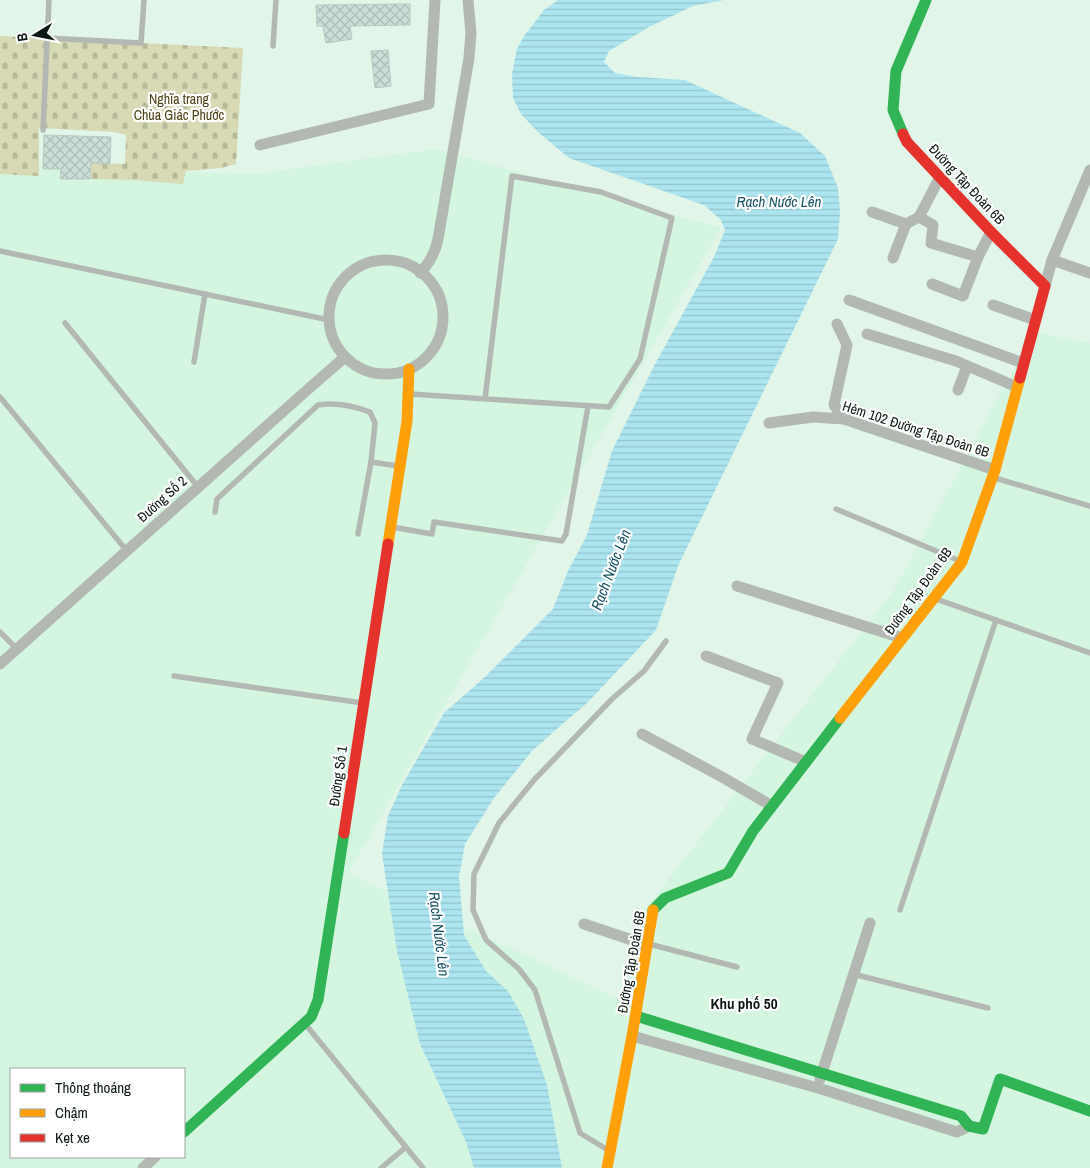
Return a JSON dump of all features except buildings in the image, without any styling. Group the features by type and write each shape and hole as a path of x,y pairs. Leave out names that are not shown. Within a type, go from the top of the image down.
{"street":[{"path":"260,145 429,104 434,0"},
{"path":"420,273 434,254 438,239 468,58 471,33 468,0"},
{"name":"Đường Tập Đoàn 6B","path":"607,1168 636,1016 653,910 665,898 728,873 753,831 962,562 994,474 1045,286 991,232 907,142 893,110 896,70 926,0"},
{"path":"1045,286 1052,260 1090,170"},
{"path":"893,258 906,224 919,217 940,177"},
{"path":"872,212 906,224"},
{"path":"919,217 933,225 931,243 978,257"},
{"path":"932,284 963,296 978,257 991,232"},
{"path":"1052,260 1090,273"},
{"path":"380,261 404,263 420,273 433,286 442,308 440,333 432,350 420,363 409,369 386,375 362,369 345,357 335,344 329,320 330,308 339,285 346,276 356,268 380,261"},
{"path":"849,300 1024,363"},
{"path":"993,305 1035,320"},
{"path":"837,324 847,345 834,405 844,419"},
{"path":"867,334 967,366 1017,386"},
{"name":"Đường Số 2","path":"0,664 345,357"},
{"path":"958,390 967,366"},
{"name":"Đường Số 1","path":"185,1131 311,1017 318,1000 407,421 409,369"},
{"name":"Hẻm 102 Đường Tập Đoàn 6B","path":"768,423 813,417 844,419 994,474"},
{"path":"737,586 902,638"},
{"path":"706,656 778,683 752,739 806,762"},
{"path":"642,734 772,806"},
{"path":"818,1088 821,1073 870,923"},
{"path":"584,924 647,944"},
{"path":"636,1016 961,1116 970,1126 983,1129 1000,1079 1090,1111"},
{"path":"632,1036 818,1088 957,1132 970,1126"},
{"path":"143,1168 154,1158"}],"lane":[{"path":"44,130 49,0"},
{"path":"47,38 141,43 144,0"},
{"path":"273,46 276,0"},
{"path":"408,394 588,406 609,407 640,359 672,218 601,192 512,176 485,399"},
{"path":"0,251 329,320"},
{"path":"194,362 205,294"},
{"path":"64,323 198,487"},
{"path":"0,397 127,551"},
{"path":"215,512 216,499 318,405 327,403 359,408 370,412 375,423 371,462 358,534"},
{"path":"390,527 432,534 434,522 562,541 566,534 588,406"},
{"path":"371,462 400,466"},
{"path":"994,474 1090,506"},
{"path":"836,509 962,562"},
{"path":"933,598 1090,653"},
{"path":"900,910 996,620"},
{"path":"0,632 17,650"},
{"path":"610,1152 580,1133 536,990 520,969 486,940 473,910 474,874 499,823 534,780 612,698 644,671 666,641"},
{"path":"174,676 364,703"},
{"path":"647,944 737,967"},
{"path":"853,974 988,1008"},
{"path":"304,1023 423,1168"},
{"path":"382,1168 406,1147"}],"shaded area":[{"path":"435,149 721,228 348,873 617,998 643,912 894,590 1034,332 1090,343 1090,1168 0,1168 0,166 256,174"}],"green space":[{"name":"Nghĩa trang Chùa Giác Phước","path":"0,36 243,48 236,164 221,168 186,171 183,184 90,179 91,163 125,164 126,135 114,132 39,128 39,176 0,174"}],"water":[{"name":"Rạch Nước Lên","path":"558,0 724,0 693,6 649,27 609,51 604,62 615,73 637,77 685,80 800,133 825,156 838,188 840,211 838,239 678,566 656,630 587,703 532,751 494,798 465,844 459,877 464,935 486,971 508,991 524,1019 547,1085 562,1168 474,1168 466,1142 420,1044 397,951 382,854 388,816 402,785 444,713 485,677 553,609 568,571 587,535 612,451 654,366 714,257 725,230 721,220 704,205 569,158 538,132 521,114 513,98 512,74 517,49 524,36 544,10"}],"traffic: fast":[{"path":"903,134 893,110 896,71 926,0"},
{"path":"653,910 665,898 728,873 753,831 840,718"},
{"path":"185,1131 311,1017 318,1000 344,833"},
{"path":"636,1016 961,1116 969,1126 983,1129 1000,1079 1090,1111"}],"traffic: slow":[{"path":"388,544 407,421 409,369"},
{"path":"840,718 962,562 995,470 1020,378"},
{"path":"607,1168 653,910"}],"traffic: jam":[{"path":"903,134 907,142 991,232 1045,286 1020,378"},
{"path":"344,833 388,544"}],"district":[{"name":"Khu phố 50","path":"744,1004"}]}
